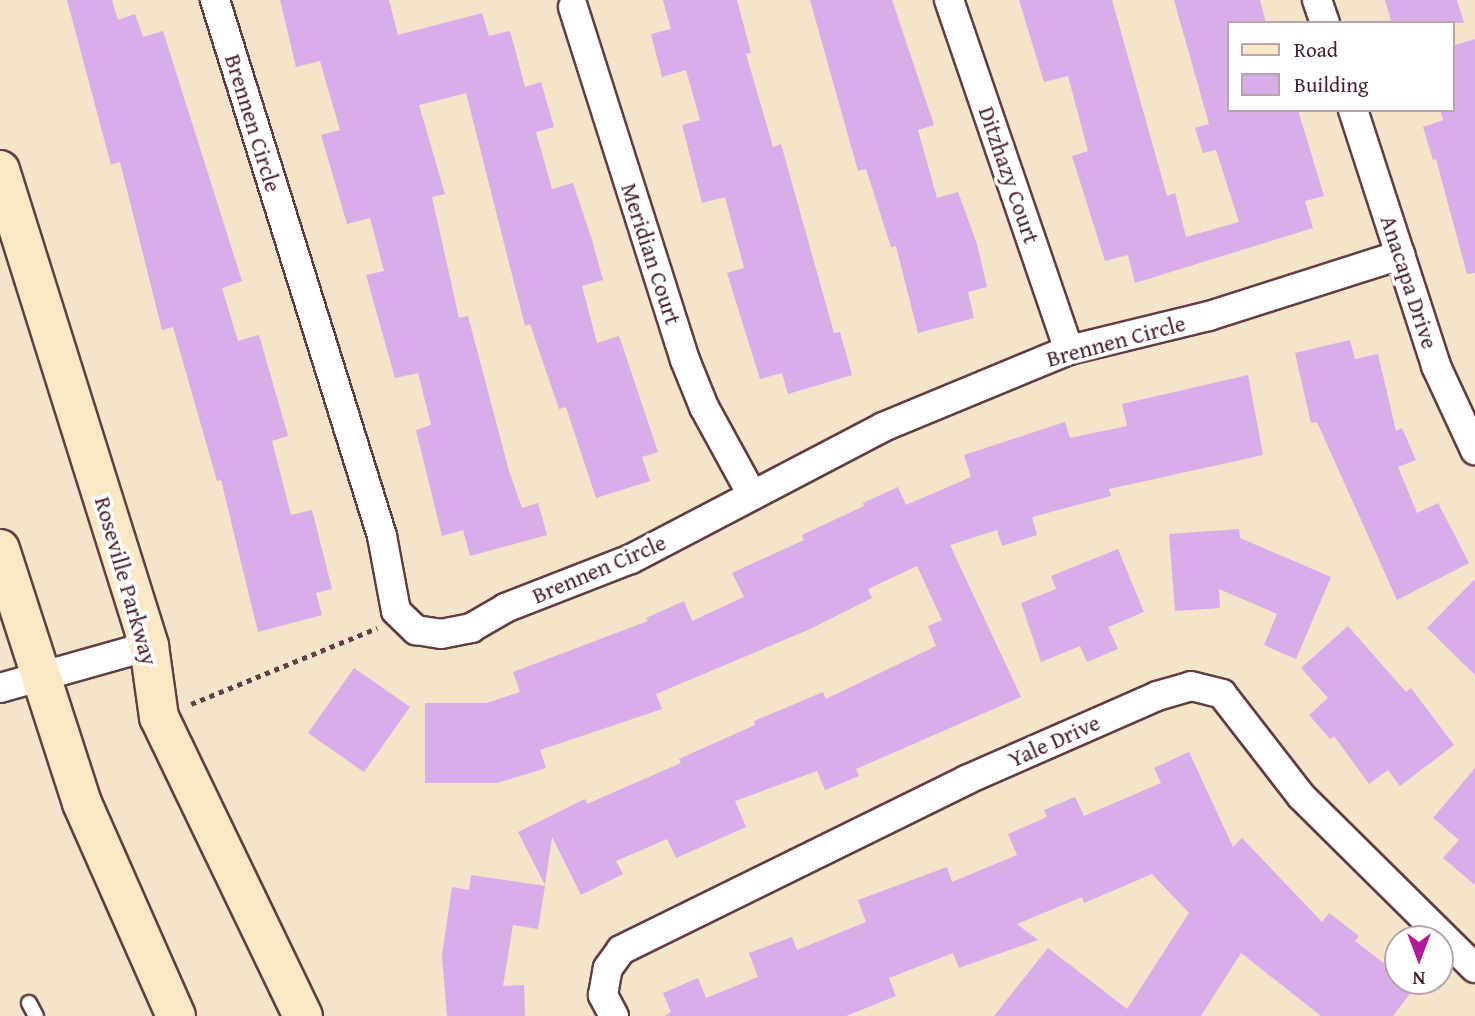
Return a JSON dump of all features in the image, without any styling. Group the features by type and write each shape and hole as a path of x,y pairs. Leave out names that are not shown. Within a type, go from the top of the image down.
{"main road":[{"name":"Roseville Parkway","path":"0,170 149,646 159,717 303,1016"},
{"path":"0,549 82,803 176,1016"}],"street":[{"name":"Brennen Circle","path":"215,0 382,536 396,611 416,631 441,634 471,628 505,608 631,559 751,493 883,427 1069,350 1209,316 1400,255"},
{"name":"Ditzhazy Court","path":"949,0 1069,350"},
{"path":"1317,0 1324,21"},
{"name":"Meridian Court","path":"573,7 685,360 704,407 751,493"},
{"name":"Anacapa Drive","path":"1354,112 1436,366 1475,450"},
{"path":"0,688 149,646"},
{"name":"Yale Drive","path":"614,1016 603,995 608,968 621,950 966,780 1157,696 1191,687 1222,694 1302,797 1475,968"}],"path":[{"path":"159,717 370,634 396,611"}],"building":[{"path":"67,0 112,0 118,20 135,14 143,37 163,31 242,281 222,288 238,341 259,335 288,436 272,441 291,515 312,510 332,589 316,593 322,615 258,632 221,480 217,481 173,327 162,330 120,162 111,165"},
{"path":"280,0 389,0 398,35 482,13 489,36 510,31 525,87 541,82 554,127 536,132 552,189 573,183 592,240 603,280 582,286 597,343 619,336 658,452 642,457 650,481 596,498 566,407 559,409 530,324 525,326 466,93 419,105 445,194 432,197 459,318 468,316 509,471 522,508 538,503 547,535 470,556 463,530 442,536 416,430 431,425 418,373 395,378 366,275 384,271 370,218 347,224 321,135 340,130 320,61 296,67"},
{"path":"663,0 737,0 751,53 746,54 773,147 781,144 834,333 840,332 852,375 788,394 782,373 760,379 727,273 744,268 725,197 702,203 682,125 700,120 686,70 662,77 651,34 671,29"},
{"path":"810,0 892,0 934,125 918,130 937,198 958,192 977,244 987,287 968,292 974,318 918,333 896,246 891,247 866,169 858,171"},
{"path":"1019,0 1112,0 1167,196 1175,193 1186,237 1239,222 1216,150 1203,153 1195,128 1209,124 1174,0 1260,0 1265,21 1226,21 1226,112 1299,112 1324,196 1305,201 1313,228 1135,283 1128,255 1105,261 1072,156 1088,151 1068,76 1044,82"},
{"path":"1385,0 1457,0 1464,23 1454,21 1391,21"},
{"path":"1475,39 1475,273 1467,274 1436,159 1433,160 1423,127 1443,120 1441,112 1454,112 1454,45"},
{"path":"1350,340 1355,359 1378,354 1396,431 1402,428 1416,460 1398,467 1417,513 1438,503 1469,563 1397,600 1317,422 1311,423 1295,353"},
{"path":"1248,375 1263,455 1109,489 1111,496 1032,517 1037,535 1002,546 997,530 950,545 1021,697 856,769 859,776 825,790 817,771 735,801 746,827 676,858 667,839 616,861 623,874 581,895 552,837 545,885 518,832 585,799 587,804 681,763 679,759 755,725 754,721 823,692 826,699 936,646 928,626 942,620 917,566 868,589 872,598 808,630 656,694 662,709 540,750 546,768 497,783 425,783 425,703 487,703 520,692 513,672 648,621 646,618 684,601 692,621 744,597 732,573 804,540 802,535 864,506 863,503 898,487 906,505 971,477 964,455 1065,422 1070,438 1127,426 1122,404"},
{"path":"1239,529 1240,538 1331,577 1296,659 1264,645 1277,614 1219,589 1220,608 1175,611 1169,534"},
{"path":"1118,549 1144,612 1108,627 1118,649 1087,662 1080,646 1041,662 1021,603 1056,589 1051,576"},
{"path":"1475,579 1475,675 1427,628"},
{"path":"1348,626 1406,692 1411,688 1454,745 1400,786 1388,770 1369,784 1334,736 1330,739 1309,715 1328,698 1301,668"},
{"path":"354,668 410,707 364,772 308,733"},
{"path":"1189,752 1233,847 1242,838 1322,922 1329,913 1359,936 1355,941 1384,963 1384,995 1409,995 1393,1016 1321,1016 1241,953 1201,1016 994,1016 1048,948 1127,1009 1189,913 1152,874 1084,903 1082,897 1017,924 1038,940 959,968 953,953 889,978 896,996 846,1016 665,1016 671,1012 663,993 698,978 706,998 758,977 749,953 792,937 797,950 866,922 858,900 947,867 952,882 1017,855 1008,834 1047,817 1044,810 1075,797 1084,816 1161,783 1154,768"},
{"path":"1475,768 1475,885 1443,858 1459,840 1433,818"},
{"path":"471,875 545,886 538,929 513,925 503,986 524,985 525,1016 447,1016 442,956 452,887 469,890"}]}
